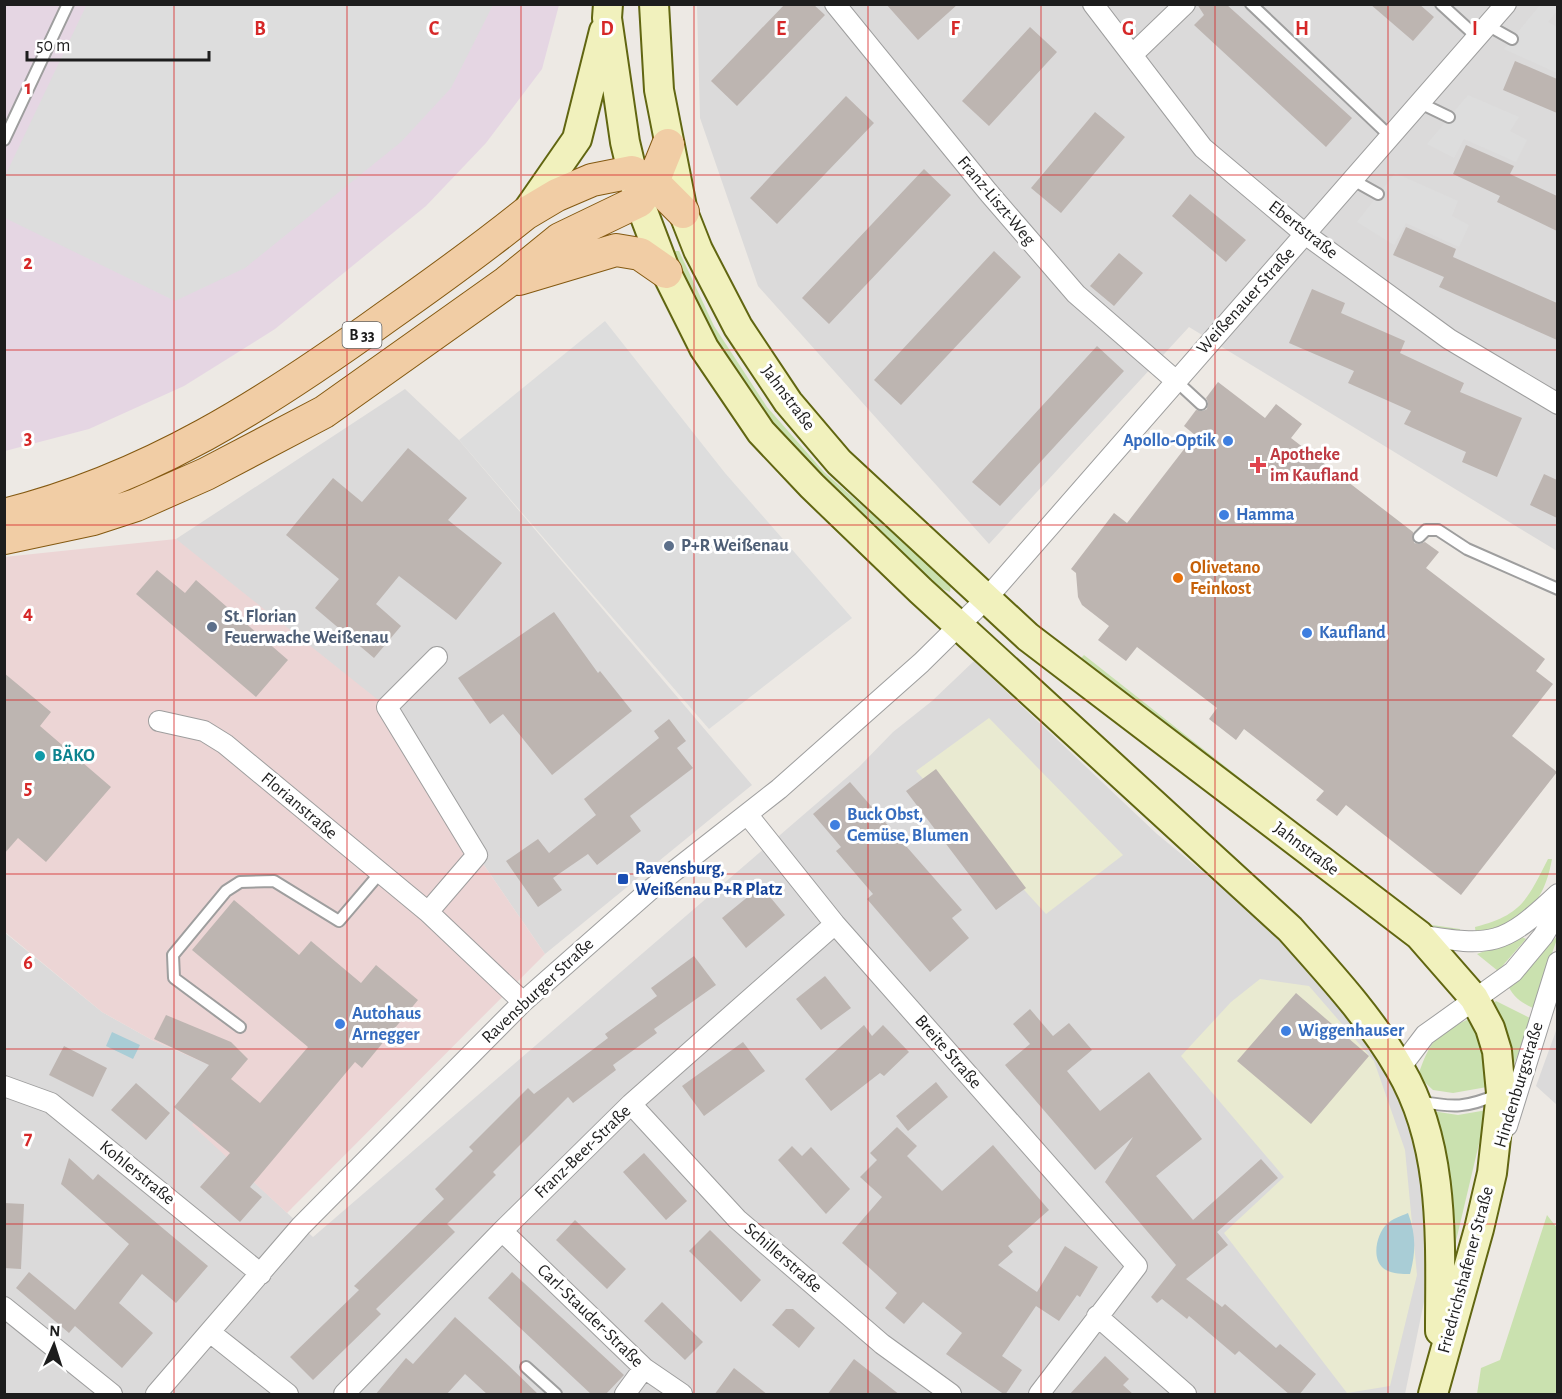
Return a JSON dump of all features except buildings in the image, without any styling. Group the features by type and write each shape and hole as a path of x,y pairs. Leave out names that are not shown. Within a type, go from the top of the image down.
{"main road":[{"name":"Jahnstraße","path":"654,4 659,90 683,212 698,250 738,327 788,402 838,462 1037,644 1419,935 1474,998 1490,1028 1511,1088 1492,1173"},
{"path":"608,11 641,185 666,272 704,348 761,432 812,486 958,626 1290,929 1344,991 1400,1068"},
{"name":"B 33","path":"525,214 577,139 608,11"},
{"path":"641,185 668,145"},
{"name":"B 33","path":"4,515 58,501 124,476 192,444 304,376 525,214 557,195 592,180 641,185"},
{"path":"641,185 683,212"},
{"name":"B 33","path":"4,538 93,519 136,505 206,474 324,412 507,282 560,240 641,185"},
{"name":"B 33","path":"507,282 616,250 640,254 666,272"},
{"name":"Friedrichshafener Straße","path":"1400,1068 1415,1101 1429,1147 1440,1217 1440,1366"},
{"name":"Friedrichshafener Straße","path":"1433,1395 1479,1229 1492,1173"}],"street":[{"name":"Franz-Liszt-Weg","path":"835,4 988,192 1076,294 1175,380"},
{"name":"Ebertstraße","path":"1093,4 1203,148 1305,234 1449,339 1557,404"},
{"path":"1132,54 1185,4"},
{"name":"Weißenauer Straße","path":"987,598 1175,380 1506,4"},
{"path":"958,626 987,598"},
{"name":"Ravensburger Straße","path":"156,1395 301,1226 523,1002 650,890 796,773 958,626"},
{"path":"428,912 477,855 387,707 437,657"},
{"name":"Florianstraße","path":"159,721 204,731 225,744 428,912 523,1002"},
{"name":"Breite Straße","path":"747,814 835,924 1137,1266 1097,1316"},
{"path":"1419,935 1467,943 1501,939 1526,924 1557,894"},
{"path":"1400,1068 1425,1035 1513,972 1543,936 1557,911"},
{"name":"Franz-Beer-Straße","path":"344,1395 502,1232 631,1104 835,924"},
{"name":"Hindenburgstraße","path":"1511,1088 1557,962"},
{"name":"Kohlerstraße","path":"4,1086 51,1103 261,1274"},
{"name":"Schillerstraße","path":"631,1104 737,1219 882,1344 951,1395"},
{"name":"Carl-Stauder-Straße","path":"502,1232 644,1368 682,1395"},
{"path":"4,1307 111,1395"},
{"path":"1040,1395 1097,1316 1186,1395"},
{"path":"211,1333 288,1395"},
{"path":"626,1395 644,1368"}],"lane":[{"path":"4,140 68,4"},
{"path":"1251,4 1391,136"},
{"path":"1441,4 1482,31 1512,39"},
{"path":"1420,103 1449,117"},
{"path":"1353,180 1378,194"},
{"path":"1175,380 1201,404"},
{"path":"1419,537 1425,530 1438,530 1467,549 1557,589"},
{"path":"240,1027 174,978 173,955 226,891 240,882 274,881 339,921 380,873"},
{"path":"1415,1101 1445,1106 1471,1106 1511,1088"},
{"path":"526,1367 556,1395"}],"shaded area":[{"path":"87,4 493,5 451,88 401,142 245,268 175,301 5,218 5,176"},
{"path":"5,5 559,5 542,69 486,143 426,206 275,329 184,386 89,429 5,451"},
{"path":"697,5 1557,5 1557,551 1189,327 989,544 758,286 700,118"},
{"path":"1540,5 1557,5 1557,11 1548,22 1557,27 1557,73 1504,49"},
{"path":"1468,95 1519,117 1510,131 1527,140 1516,162 1464,139 1454,158 1427,144"},
{"path":"1395,173 1458,201 1452,216 1469,225 1459,247 1406,223 1394,245 1357,222"},
{"name":"P+R Weißenau","path":"605,321 725,473 852,618 709,729 459,440"},
{"path":"405,389 459,440 752,785 545,954 477,855 176,539"},
{"path":"176,539 387,707 477,855 545,954 287,1213 192,1125 233,1075 152,1040 102,1012 5,932 4,557"},
{"path":"974,661 1157,834 1287,941 1342,1002 1381,1061 1404,1108 1420,1162 1429,1225 1426,1292 1405,1394 5,1394 4,932 102,1012 152,1040 234,1075 193,1125 313,1237 859,767 893,732 932,701"},
{"path":"1557,1028 1557,1105 1536,1086"}],"green space":[{"path":"669,251 679,251 714,326 767,407 824,472 951,584 950,592 938,587 896,552 760,413 716,348"},
{"path":"1084,655 1416,917 1432,925 1460,929 1461,936 1417,924 1081,658"},
{"path":"989,718 1123,855 1046,914 916,771"},
{"path":"1548,859 1552,859 1543,890 1528,910 1506,925 1476,936 1475,927 1503,917 1521,904"},
{"path":"1557,936 1533,1008 1517,998 1507,983 1532,964"},
{"path":"1522,937 1526,939 1498,971 1477,954"},
{"path":"1260,979 1309,986 1374,1061 1405,1150 1417,1275 1390,1386 1347,1393 1224,1233 1284,1177 1181,1056 1231,1002"},
{"path":"1496,1001 1532,1019 1514,1064 1491,1005"},
{"path":"1472,1018 1488,1065 1487,1087 1453,1093 1433,1090 1418,1076 1431,1046 1450,1028"},
{"path":"1487,1110 1455,1245 1452,1246 1432,1111 1458,1115"},
{"path":"1547,1215 1557,1228 1557,1394 1477,1394 1481,1368 1500,1360"}],"water":[{"path":"112,1032 140,1045 133,1059 106,1046"},
{"path":"1408,1213 1413,1228 1414,1243 1410,1274 1393,1273 1379,1264 1376,1252 1378,1239 1387,1224"}],"place":[{"name":"Apollo-Optik","path":"1228,441"},
{"name":"Apotheke im Kaufland","path":"1258,465"},
{"name":"Hamma","path":"1224,515"},
{"name":"P+R Weißenau","path":"669,546"},
{"name":"Olivetano Feinkost","path":"1178,578"},
{"name":"St. Florian Feuerwache Weißenau","path":"212,627"},
{"name":"Kaufland","path":"1307,633"},
{"name":"BÄKO","path":"40,756"},
{"name":"Buck Obst, Gemüse, Blumen","path":"835,825"},
{"name":"Ravensburg, Weißenau P+R Platz","path":"623,879"},
{"name":"Autohaus Arnegger","path":"340,1024"},
{"name":"Wiggenhauser","path":"1286,1031"}]}
